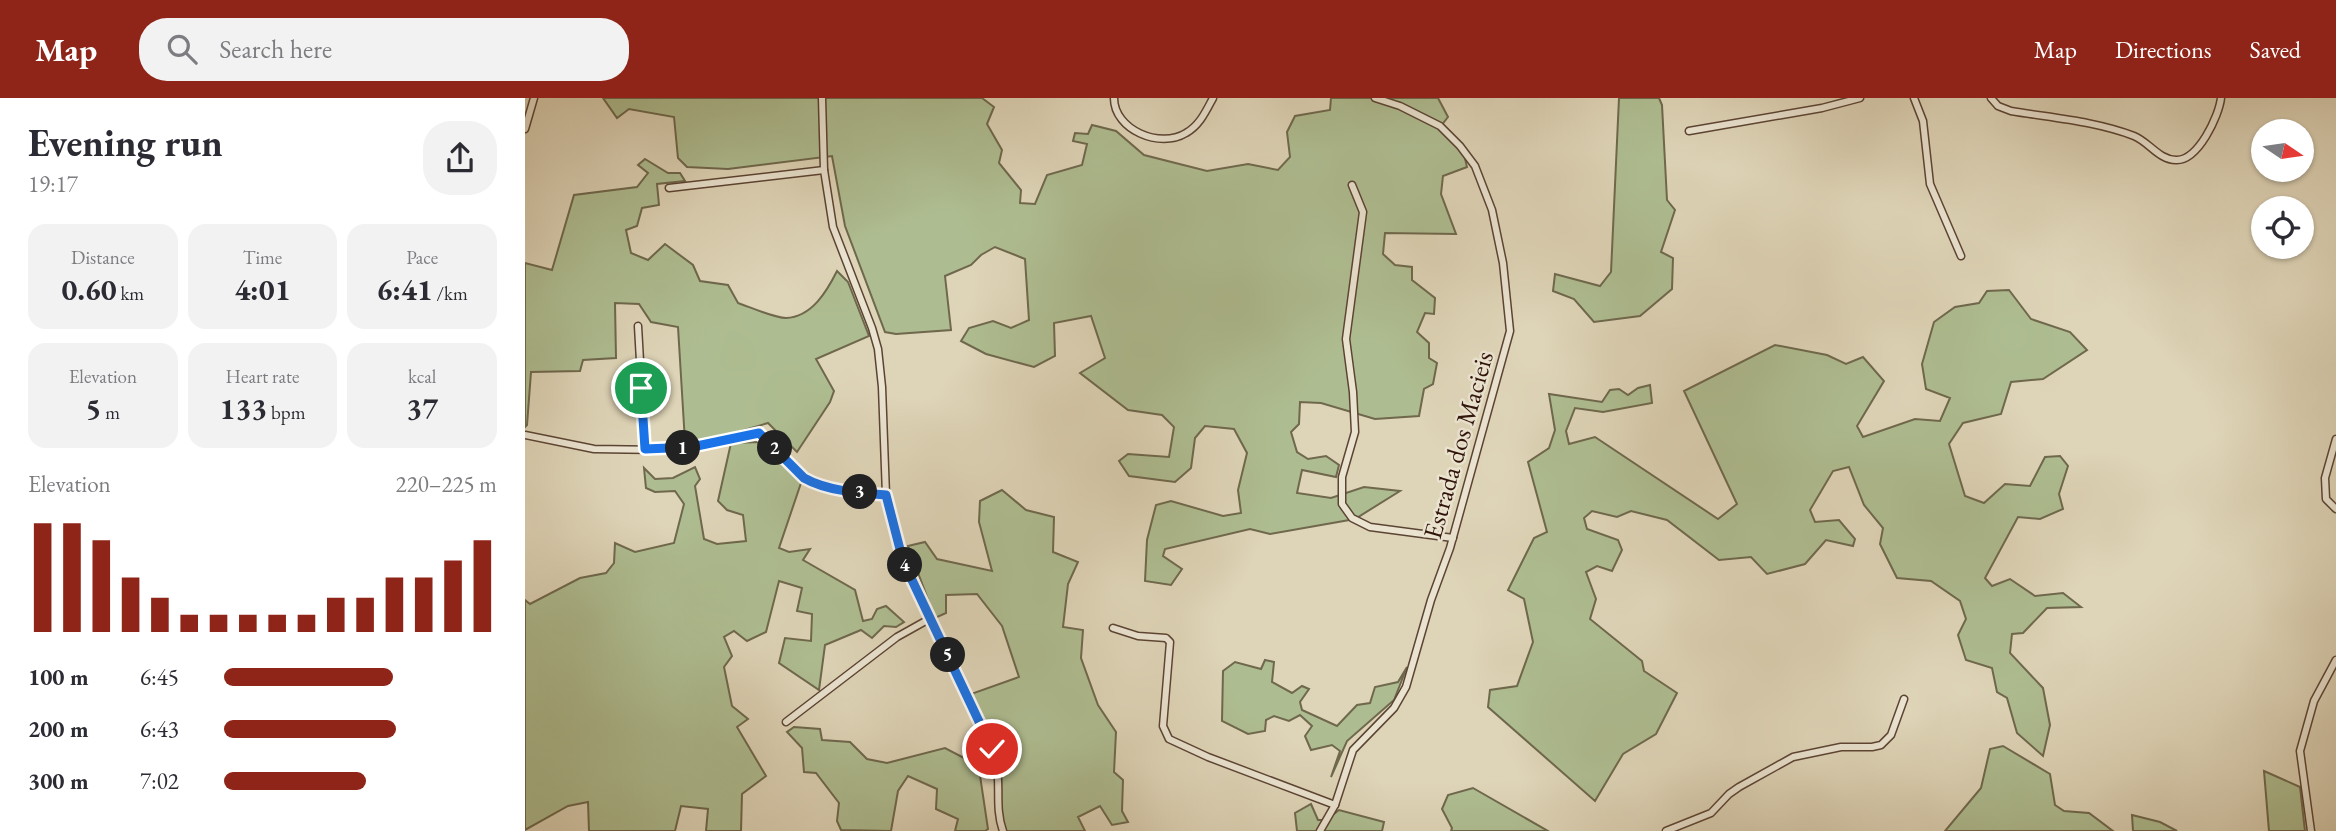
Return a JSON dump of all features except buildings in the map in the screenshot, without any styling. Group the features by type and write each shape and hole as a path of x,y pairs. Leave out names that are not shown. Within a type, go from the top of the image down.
{"street":[{"path":"525,129 527,109 534,98"},
{"path":"822,98 824,170 830,213 837,238 873,328 878,349 886,495 903,561 995,757 997,806 1003,831"},
{"path":"1114,98 1117,115 1123,121 1148,136 1164,140 1178,137 1193,128 1213,98"},
{"name":"Estrada dos Macieis","path":"1320,831 1335,805 1353,750 1394,708 1405,687 1453,538 1510,331 1503,263 1492,210 1475,166 1440,126 1400,106 1375,98"},
{"path":"1689,131 1822,108 1860,98"},
{"path":"1914,98 1923,121 1930,184 1961,256"},
{"path":"1991,98 1998,106 2011,111 2094,125 2134,136 2160,155 2175,160 2187,157 2197,149 2218,114 2221,98"},
{"path":"669,188 824,170"},
{"path":"1352,185 1363,212 1346,340 1355,432 1342,477 1342,504 1352,517 1370,527 1453,538"},
{"path":"638,326 645,449"},
{"path":"525,435 594,449 645,449 692,447 759,433 811,482 886,495"},
{"path":"2336,439 2325,478 2326,499 2336,509"},
{"path":"786,722 897,636 931,618"},
{"path":"1113,628 1138,636 1165,638 1170,642 1163,726 1165,735 1181,746 1335,805"},
{"path":"2311,831 2300,751 2314,701 2336,660"},
{"path":"1667,831 1711,813 1739,787 1793,757 1841,747 1881,745 1891,735 1905,699"}],"green space":[{"path":"603,98 982,98 994,107 987,124 1002,150 999,163 1021,190 1020,203 1035,204 1047,175 1082,165 1087,144 1073,141 1075,133 1088,134 1092,125 1116,131 1144,155 1207,171 1248,164 1278,170 1290,157 1287,132 1295,116 1330,110 1331,98 1438,98 1448,117 1441,126 1463,150 1467,167 1443,176 1441,194 1456,234 1385,233 1383,254 1395,265 1412,267 1412,280 1435,298 1434,314 1425,313 1417,332 1429,343 1429,358 1437,363 1433,384 1424,389 1419,416 1375,419 1321,403 1300,402 1299,424 1291,432 1297,452 1308,459 1326,456 1339,465 1336,477 1302,470 1297,493 1331,498 1364,487 1400,491 1355,519 1270,534 1250,529 1165,549 1163,556 1182,569 1171,585 1145,581 1147,540 1156,505 1171,501 1223,516 1241,513 1238,490 1247,453 1234,429 1205,426 1195,438 1191,468 1175,482 1129,476 1119,461 1128,454 1169,457 1174,427 1162,415 1128,410 1080,373 1105,358 1091,316 1054,323 1055,356 1034,367 986,354 961,341 969,328 993,321 1011,328 1029,320 1025,259 995,247 971,265 945,276 951,330 896,334 885,332 845,226 832,156 728,169 687,167 678,158 674,117 629,109 617,118"},
{"path":"1619,98 1659,98 1662,105 1667,200 1675,210 1661,252 1673,258 1672,289 1640,316 1594,322 1574,299 1553,291 1555,274 1600,286 1611,272"},
{"path":"645,159 668,173 680,173 685,181 657,184 659,205 642,208 637,226 626,230 631,253 648,260 665,244 693,265 700,281 728,285 738,303 781,318 795,317 811,308 837,271 848,282 869,336 816,359 834,391 830,402 797,452 768,423 710,440 685,442 678,327 651,322 639,304 615,303 616,358 583,360 580,371 531,372 525,427 525,263 552,270 574,195 637,187 648,173 638,165"},
{"path":"2009,290 2031,319 2070,332 2087,350 2043,379 2011,382 2001,414 1963,423 1949,444 1965,496 1984,503 2005,484 2030,486 2045,457 2060,456 2068,466 2059,494 2063,509 2040,519 2018,517 1985,578 1992,586 2010,579 2035,596 2063,593 2081,607 2047,608 2023,633 2012,634 2010,653 2043,688 2050,725 2043,756 2017,733 2007,698 1997,692 1992,668 1966,660 1958,635 1966,619 1960,601 1931,581 1897,578 1880,544 1883,528 1864,505 1849,467 1833,471 1810,510 1815,522 1839,520 1855,539 1853,546 1826,540 1805,564 1767,574 1751,557 1719,560 1667,520 1631,511 1617,517 1592,511 1584,518 1587,529 1618,540 1622,550 1612,571 1597,566 1586,572 1596,599 1590,619 1642,661 1644,671 1677,693 1656,734 1623,754 1595,801 1488,707 1490,690 1517,686 1533,642 1524,599 1508,590 1534,538 1547,532 1528,462 1549,448 1555,430 1549,394 1602,402 1610,390 1619,389 1628,395 1638,388 1650,385 1652,403 1603,412 1575,408 1566,431 1569,444 1595,437 1718,519 1737,504 1684,391 1775,345 1827,355 1846,364 1863,357 1884,381 1857,426 1863,437 1915,419 1940,421 1950,398 1926,389 1922,364 1934,322 1955,307 1979,303 1987,291"},
{"path":"761,442 802,480 779,548 789,552 810,549 803,560 855,590 863,621 872,619 877,609 886,606 904,622 896,627 884,626 872,638 861,630 825,645 819,690 779,663 785,638 811,641 812,614 797,611 802,588 779,581 766,632 747,641 734,631 724,637 732,656 724,667 732,706 748,719 737,727 766,776 742,794 741,831 706,831 708,809 681,806 675,831 589,831 588,802 568,806 525,830 525,600 530,604 580,578 606,573 614,563 615,543 635,552 674,543 684,504 675,491 655,492 646,488 644,468 655,479 673,478 695,467 700,479 695,486 704,539 717,544 746,541 743,515 727,510 718,501 731,443"},
{"path":"1002,490 1026,510 1054,517 1053,552 1078,562 1068,584 1063,627 1083,630 1081,658 1098,705 1116,732 1114,772 1123,780 1122,811 1128,822 1112,825 1100,806 1078,817 1085,831 1006,831 998,814 1000,766 971,694 1019,677 1002,626 977,594 946,595 946,613 935,618 908,546 925,542 937,559 992,571 979,522 980,501"},
{"path":"1265,660 1274,662 1272,682 1292,693 1302,686 1309,689 1300,702 1302,710 1337,726 1357,705 1370,703 1375,687 1398,682 1407,667 1394,700 1347,741 1331,777 1340,751 1332,745 1311,750 1305,736 1312,726 1300,715 1289,721 1274,716 1266,720 1265,731 1248,734 1222,721 1223,671 1235,662 1261,669"},
{"path":"794,727 820,729 822,740 850,742 867,759 887,763 945,748 964,758 971,745 978,762 988,829 955,831 958,819 936,809 937,789 908,776 898,791 891,831 841,830 837,821 839,803 816,773 804,772 802,748 787,732"},
{"path":"2003,746 2050,774 2055,805 2064,811 2089,813 2113,831 1945,831 1981,788 1990,749"},
{"path":"2264,771 2300,787 2305,831 2269,831"},
{"path":"1473,788 1548,831 1451,831 1442,809 1448,795"},
{"path":"1311,804 1318,820 1326,820 1339,810 1384,822 1382,831 1297,831 1295,813"},
{"path":"2132,815 2160,822 2177,831 2133,831"}],"route":[{"path":"641,388 645,449 692,447 759,433 811,482 886,495 903,561 992,749"}]}
